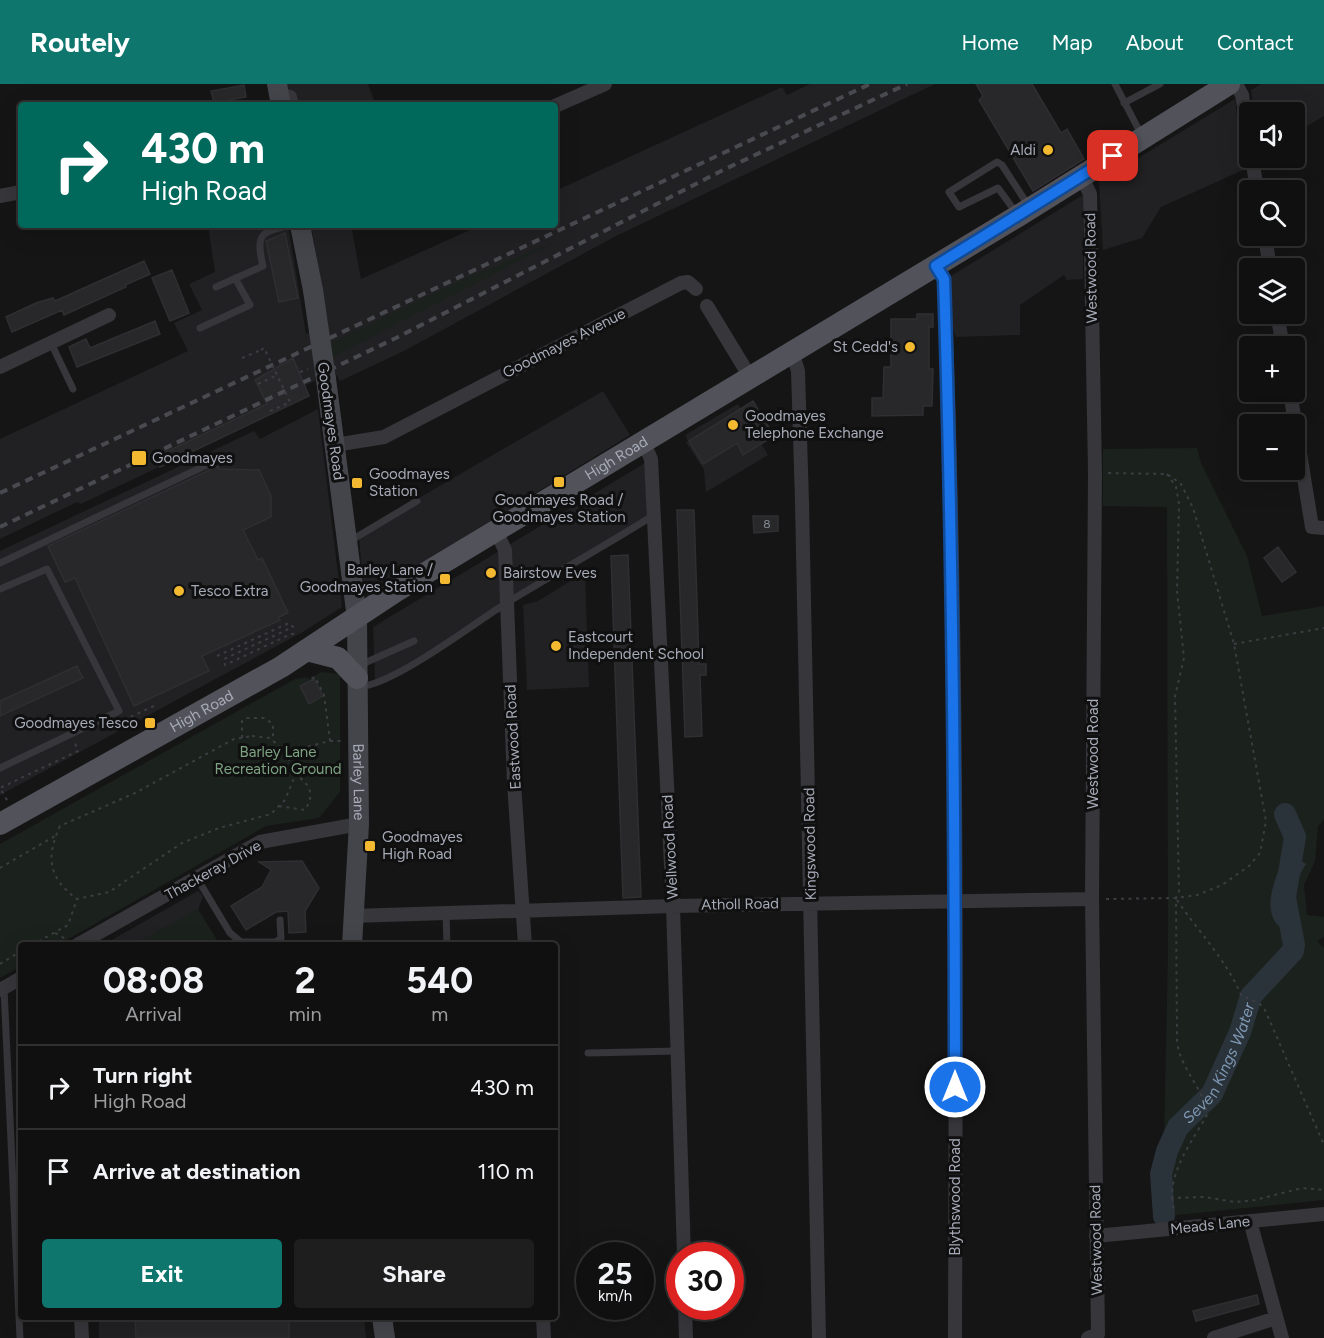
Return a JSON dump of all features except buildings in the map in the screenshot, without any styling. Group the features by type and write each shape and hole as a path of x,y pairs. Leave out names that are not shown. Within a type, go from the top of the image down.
{"main road":[{"name":"High Road","path":"5,815 307,642 357,618 643,441 1082,177 1229,84"},
{"name":"Goodmayes Road","path":"301,228 313,290 357,618"},
{"name":"Barley Lane","path":"352,942 359,824 357,618"},
{"path":"307,642 338,658 357,677"},
{"path":"382,1320 385,1338"}],"street":[{"path":"558,105 605,84"},
{"path":"1236,84 1243,102"},
{"name":"Westwood Road","path":"1082,177 1090,194 1095,473 1092,899 1096,1337"},
{"path":"0,196 18,193"},
{"name":"Blythswood Road","path":"936,266 944,279 945,306 956,902 955,1338"},
{"name":"Goodmayes Avenue","path":"335,445 384,437 681,283 688,282 696,289"},
{"name":"Goodmayes Avenue","path":"707,306 750,377"},
{"path":"0,367 50,341 109,315"},
{"name":"Kingswood Road","path":"792,351 798,383 812,903 819,1338"},
{"path":"1292,402 1312,527 1324,528"},
{"name":"Wellwood Road","path":"643,441 651,459 654,515 673,906 684,1242"},
{"name":"Eastwood Road","path":"496,531 505,550 525,942"},
{"name":"Thackeray Drive","path":"82,942 260,843 359,824"},
{"name":"Atholl Road","path":"352,916 673,906 1092,899"},
{"path":"2,989 18,980"},
{"name":"Meads Lane","path":"1096,1236 1324,1214"},
{"path":"1250,1221 1282,1338"},
{"path":"1214,1338 1276,1318"},
{"path":"81,1320 82,1338"},
{"path":"543,1320 544,1338"},
{"path":"685,1320 686,1338"}],"lane":[{"path":"1115,84 1144,138"},
{"path":"1124,103 1160,84"},
{"path":"997,162 1002,165 1024,212 1000,189 989,191 959,207 949,192 997,162"},
{"path":"216,287 263,266 258,242 266,231 279,228"},
{"path":"201,328 250,305 235,278"},
{"name":"Goodmayes Avenue","path":"696,289 707,306"},
{"path":"50,341 73,389"},
{"path":"0,562 215,461"},
{"path":"348,543 417,501"},
{"path":"357,677 380,682 506,603 654,515"},
{"path":"0,590 47,569 119,711 0,768"},
{"path":"357,677 414,641"},
{"path":"197,878 230,933 241,942 276,942 281,938 280,920"},
{"path":"446,913 447,942"},
{"path":"2,989 18,1299"},
{"path":"588,1053 677,1051"},
{"path":"19,1320 20,1338"}],"path":[{"path":"242,358 264,348 290,402 270,411"},
{"path":"258,384 277,375"},
{"path":"1092,899 1176,898 1197,895 1222,885 1249,867 1260,853 1264,836 1265,808 1234,644 1193,508 1181,484 1167,474 1095,473"},
{"path":"1167,474 1176,487 1179,504 1177,591 1185,658 1175,696 1179,891 1176,898 1177,1042 1181,1062 1204,1102 1207,1115 1187,1146 1172,1186 1174,1213"},
{"path":"217,656 289,623 293,627 224,659 225,665 291,634 307,642"},
{"path":"1234,644 1324,628"},
{"path":"288,757 310,746 330,741 324,695 315,677 311,679"},
{"path":"116,724 156,705"},
{"path":"242,738 242,721 246,718 264,718 273,724 273,741"},
{"path":"234,738 270,738 288,757 294,778 285,800 271,814 219,828 182,843 109,892 77,899 57,879 52,867 51,845 60,826 135,793 172,770 234,738"},
{"path":"5,815 0,788 78,751 75,743"},
{"path":"279,806 298,811 305,810 310,802 312,791 293,773"},
{"path":"0,868 55,836"},
{"path":"1176,898 1218,958 1228,967 1244,997 1257,1002 1265,1010 1324,1145"},
{"path":"37,942 68,925 77,899"},
{"path":"54,932 70,942"},
{"path":"0,964 18,953"},
{"path":"1172,1198 1204,1197 1235,1202 1256,1200 1302,1188 1324,1190"}],"shaded area":[{"path":"284,84 368,84 375,102 287,102"},
{"path":"810,84 935,84 616,236 402,352 340,381 335,372 306,385 309,396 81,504 77,502 0,539 0,439 188,351 174,323 202,310 189,284 215,272 208,228 288,228 306,334 328,323 312,228 352,228 361,279 474,228 558,228 558,190 782,87 787,95"},
{"path":"1261,84 1324,84 1324,116 1305,127 1305,102 1253,102 1251,90"},
{"path":"1235,99 1239,134 1239,168 1243,170 1161,207 1142,238 1103,250 1099,182"},
{"path":"1083,195 1083,279 1067,280 1064,275 1020,305 1020,335 956,337 953,330 951,276"},
{"path":"603,391 630,435 369,596 363,592 359,533"},
{"path":"738,404 768,455 706,492 704,470 686,442 688,441 685,435"},
{"path":"318,409 342,607 301,633 0,795 0,551 254,431 260,439"},
{"path":"645,463 648,522 375,683 373,627"},
{"name":"Eastcourt Independent School","path":"585,572 589,687 527,690 523,605 538,601"},
{"path":"1299,859 1306,864 1296,887 1295,925 1294,928 1283,929 1272,916 1272,890 1281,865"},
{"path":"198,891 203,896 198,910 218,942 108,942"},
{"path":"99,1320 364,1320 366,1338 99,1338"}],"green space":[{"path":"553,243 333,357 331,343 468,277"},
{"path":"1197,448 1201,463 1247,556 1262,616 1324,606 1324,819 1318,827 1315,861 1304,885 1307,915 1324,917 1324,937 1317,941 1324,948 1324,1200 1168,1216 1164,1145 1168,953 1167,507 1103,506 1103,449"},
{"name":"Barley Lane Recreation Ground","path":"321,672 340,674 340,792 319,818 266,826 63,942 18,942 18,968 0,978 0,844 295,679 307,677 309,679"},
{"path":"198,909 218,942 138,942"}],"waterway":[{"name":"Seven Kings Water","path":"1164,1216 1161,1174 1167,1151 1178,1127 1212,1094 1240,1032 1251,996 1293,951 1294,945 1285,897 1295,837 1285,814"}],"railway":[{"path":"0,493 870,84"},
{"path":"0,527 396,338 723,170 907,84"}],"place":[{"name":"Aldi","path":"1048,150"},
{"name":"St Cedd's","path":"910,347"},
{"name":"Goodmayes Telephone Exchange","path":"733,425"},
{"name":"Goodmayes","path":"139,458"},
{"name":"Goodmayes Road / Goodmayes Station","path":"559,482"},
{"name":"Goodmayes Station","path":"357,483"},
{"name":"Bairstow Eves","path":"491,573"},
{"name":"Barley Lane / Goodmayes Station","path":"445,579"},
{"name":"Tesco Extra","path":"179,591"},
{"name":"Eastcourt Independent School","path":"556,646"},
{"name":"Goodmayes Tesco","path":"150,723"},
{"name":"Goodmayes High Road","path":"370,846"}],"route":[{"path":"955,1087 956,902 947,384 944,279 936,266 1113,156"}]}
